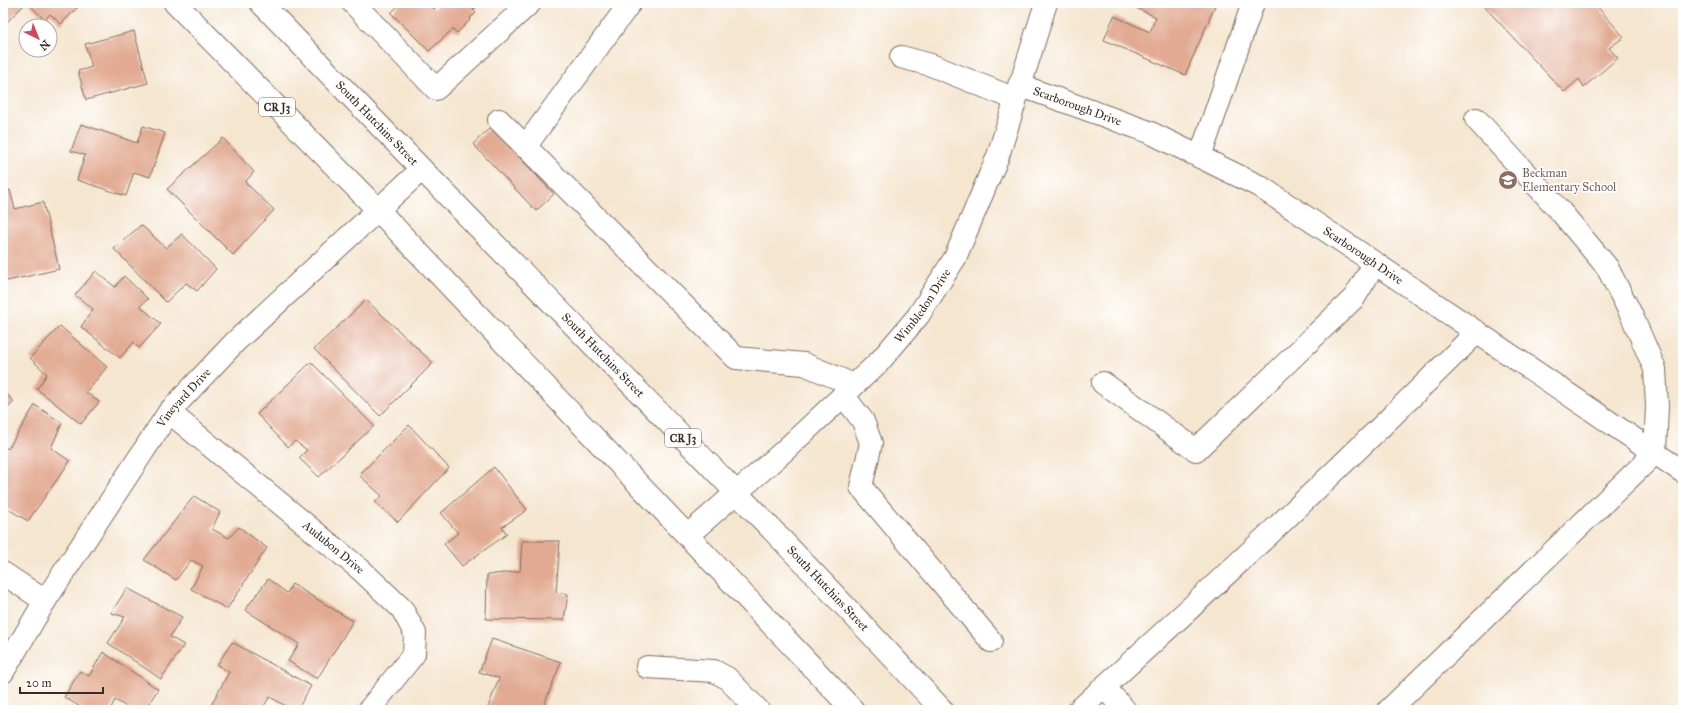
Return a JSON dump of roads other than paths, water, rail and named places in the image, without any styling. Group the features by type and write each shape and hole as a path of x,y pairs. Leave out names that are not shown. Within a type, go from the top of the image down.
{"street":[{"name":"CR J3","path":"175,3 378,210 853,710"},
{"name":"South Hutchins Street","path":"261,3 421,170 736,492 942,710"},
{"path":"353,3 436,89 530,3"},
{"path":"526,147 630,3"},
{"name":"Wimbledon Drive","path":"688,535 784,451 880,361 918,316 955,258 998,156 1046,3"},
{"path":"1200,157 1254,3"},
{"name":"Scarborough Drive","path":"901,57 1149,132 1259,186 1376,263 1683,472"},
{"path":"1389,710 1655,453 1658,406 1655,369 1631,314 1607,267 1561,212 1476,119"},
{"path":"499,120 736,358 804,364 848,390 863,421 871,444 861,488 991,641"},
{"name":"Vineyard Drive","path":"3,672 45,602 169,412 235,342 421,170"},
{"path":"1103,383 1196,450 1354,298 1376,263"},
{"path":"1079,710 1219,583 1415,394 1477,332"},
{"name":"Audubon Drive","path":"169,412 362,570 402,609 415,633 414,654 369,710"},
{"path":"3,573 45,602"},
{"path":"648,667 714,671 727,678 758,710"},
{"path":"1104,687 1125,710"}],"place":[{"name":"Beckman Elementary School","path":"1508,180"}]}
